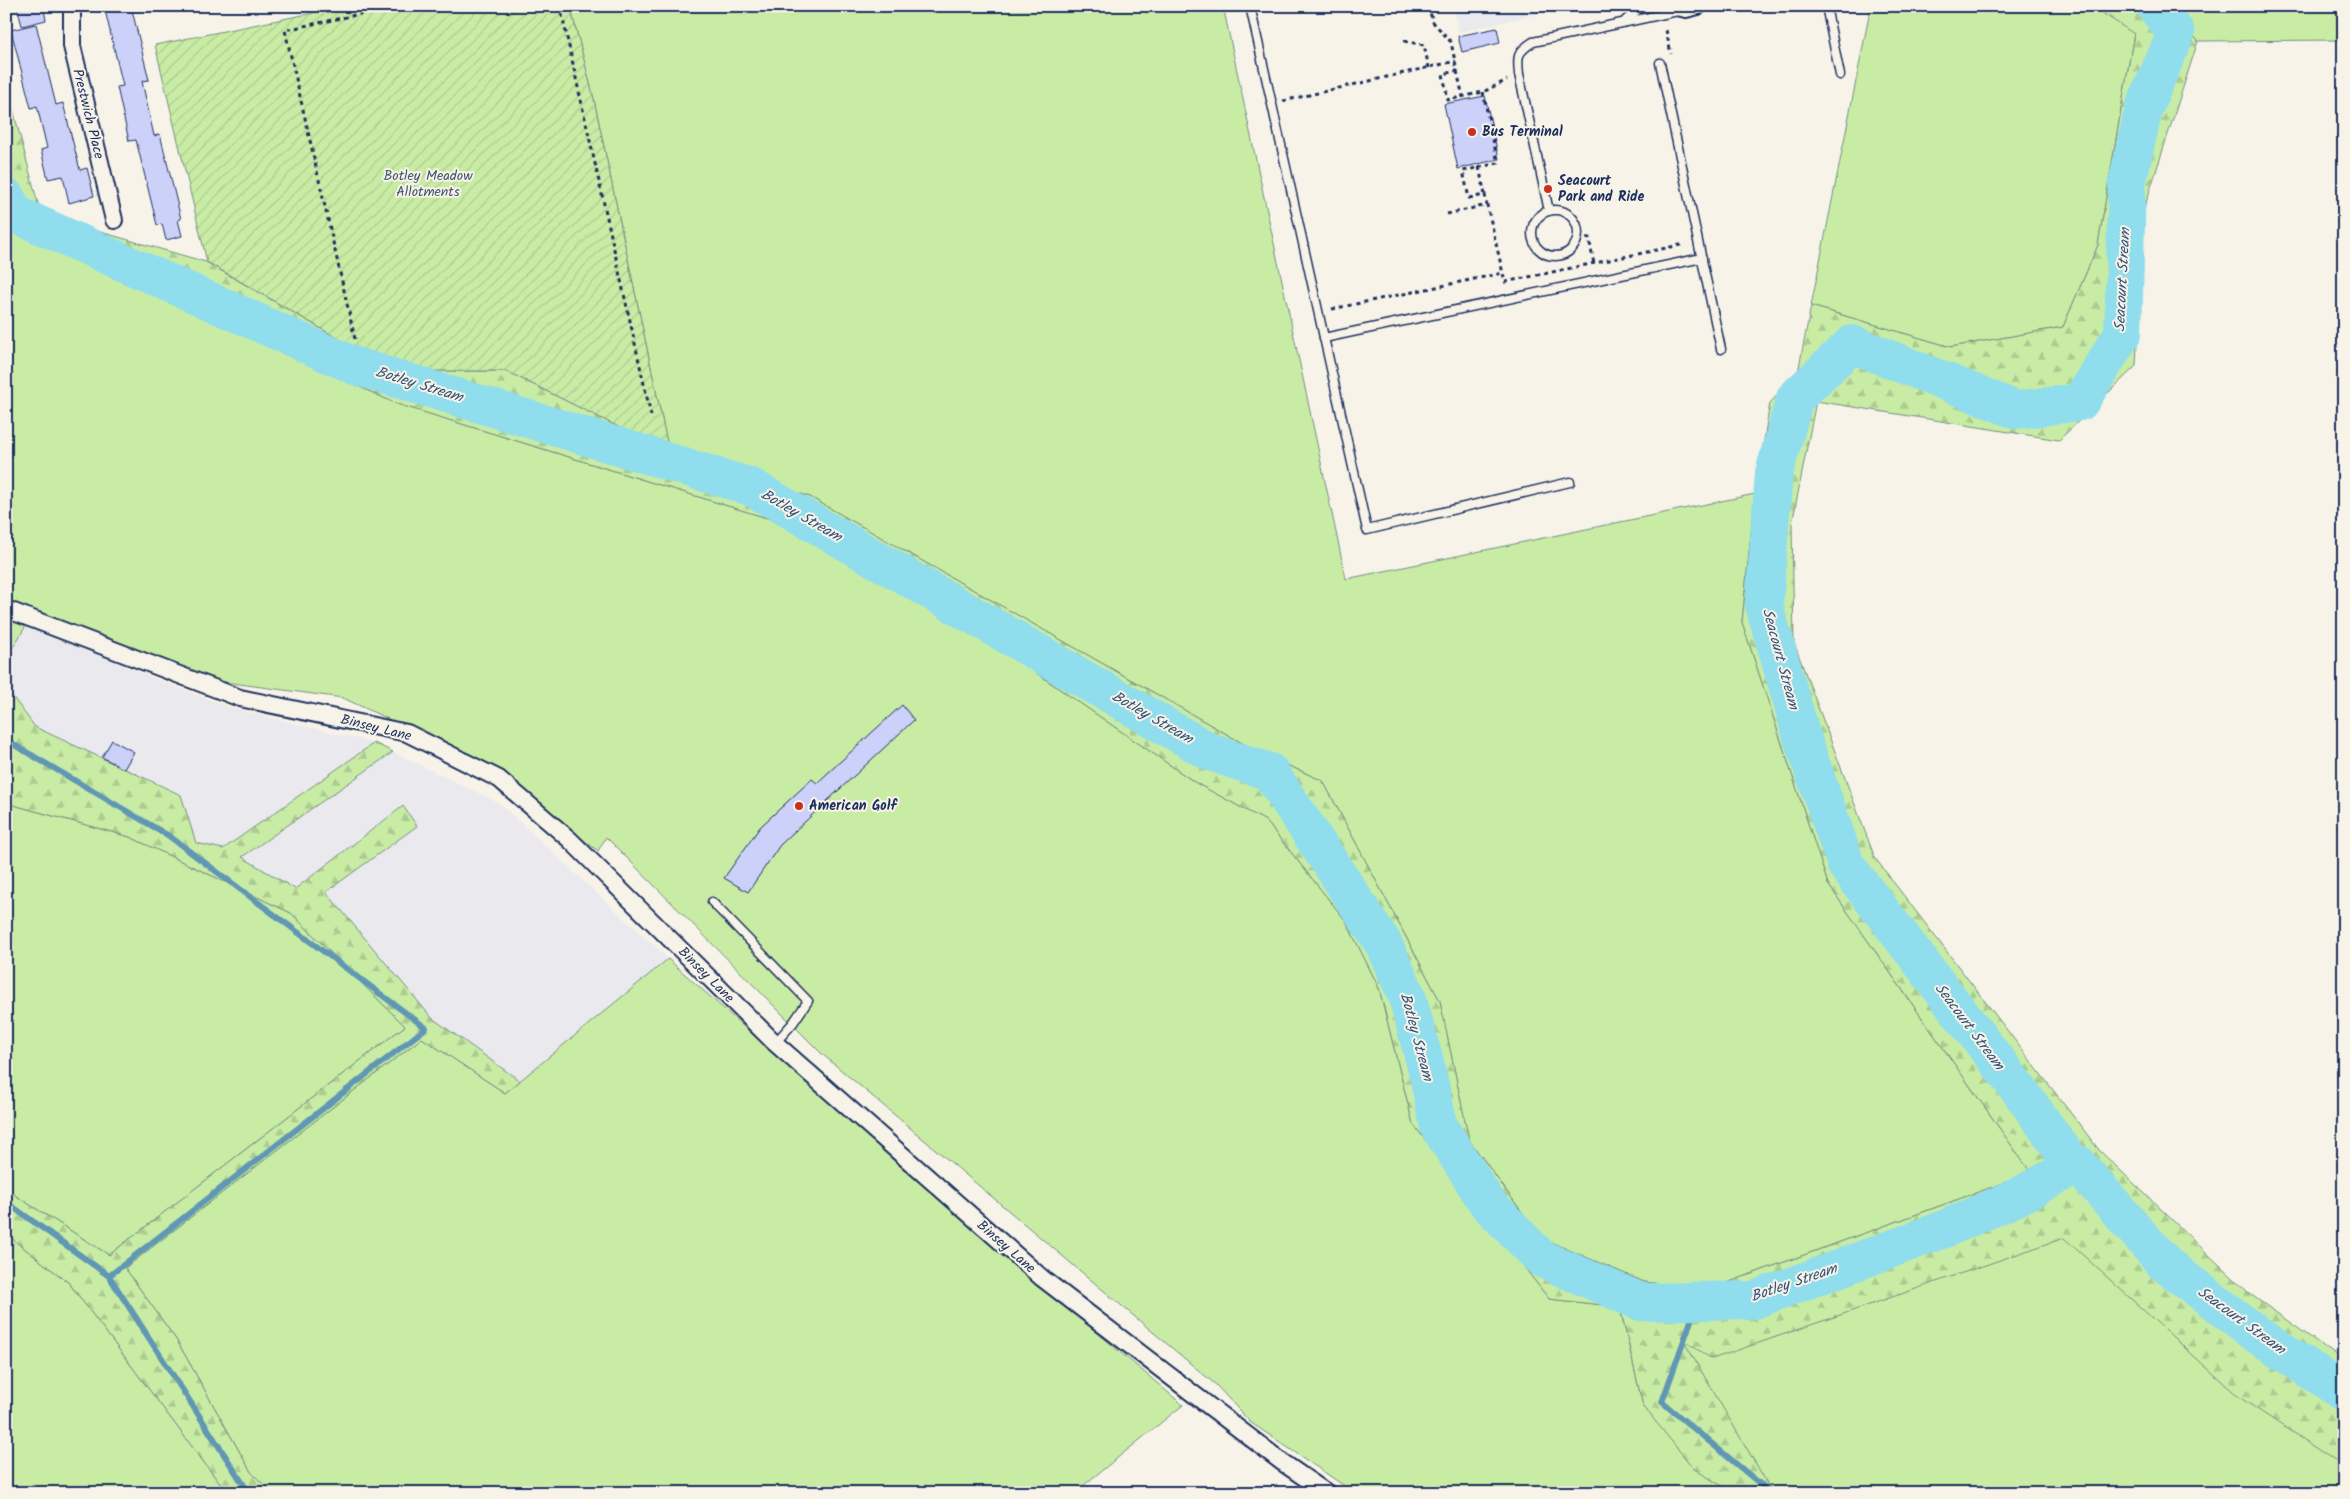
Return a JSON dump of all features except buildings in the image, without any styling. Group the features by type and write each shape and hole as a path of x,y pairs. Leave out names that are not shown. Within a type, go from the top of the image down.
{"street":[{"name":"Prestwich Place","path":"72,6 72,46 114,220"},
{"name":"Binsey Lane","path":"6,609 240,698 407,733 499,779 569,839 774,1042 1042,1278 1274,1456 1327,1493"}],"lane":[{"path":"1250,6 1367,530 1570,482"},
{"path":"1625,21 1642,6"},
{"path":"1826,6 1840,75"},
{"path":"1549,211 1519,74 1517,60 1521,49 1533,42 1685,7"},
{"path":"1660,63 1721,349"},
{"path":"1556,210 1571,216 1578,229 1578,237 1572,249 1559,256 1546,254 1535,245 1532,231 1537,218 1549,211 1556,210"},
{"path":"1324,338 1702,258"},
{"path":"712,902 808,1001 793,1023 774,1042"}],"path":[{"path":"355,339 285,30 398,6"},
{"path":"560,6 652,420"},
{"path":"1428,6 1433,22 1451,42 1463,96"},
{"path":"1404,41 1424,45 1429,68"},
{"path":"1272,103 1456,61"},
{"path":"1458,71 1443,74 1448,100 1483,92 1519,74"},
{"path":"1483,92 1498,163 1463,171 1469,198 1485,195"},
{"path":"1479,167 1505,282 1698,241"},
{"path":"1447,214 1487,205"},
{"path":"1578,237 1589,238 1594,264"},
{"path":"1318,312 1503,274"}],"shaded area":[{"path":"1452,6 1571,6 1459,32"},
{"path":"27,624 161,681 232,708 374,743 223,849 196,843 180,795 35,727 6,688 6,659"},
{"path":"393,752 499,803 668,959 520,1081 432,1018 326,892 417,826 403,806 295,890 241,857"}],"green space":[{"name":"Botley Meadow Allotments","path":"347,6 570,6 593,95 669,452 506,371 434,371 358,350 207,262 155,45"},
{"path":"570,6 1223,6 1346,579 1755,494 1742,622 1828,884 2031,1173 1710,1289 1644,1282 1541,1238 1469,1140 1440,1001 1323,781 1258,752 810,497 669,452 593,95"},
{"path":"1871,6 2092,6 2134,33 2098,245 2063,327 1951,347 1811,306"},
{"path":"2092,6 2168,6 2198,41 2143,212 2136,366 2059,440 1816,401 1792,524 1794,643 1875,858 2099,1150 2250,1294 2344,1361 2344,1467 2239,1397 2064,1238 1712,1359 1683,1340 1773,1493 1734,1493 1694,1469 1643,1406 1620,1307 1549,1299 1413,1124 1379,988 1346,921 1266,821 1196,783 987,639 784,516 780,522 397,404 173,301 19,235 6,219 6,83 41,215 206,262 358,350 434,371 506,371 669,452 810,497 1258,752 1323,781 1440,1001 1469,1140 1541,1238 1644,1282 1710,1289 2031,1173 1828,884 1742,622 1755,494 1770,403 1798,372 1811,306 1951,347 2063,327 2098,245 2134,34"},
{"path":"2168,6 2344,6 2344,40 2198,41"},
{"path":"6,219 19,235 173,301 397,404 780,522 784,516 987,639 1196,783 1266,821 1346,921 1379,988 1413,1124 1549,1299 1620,1307 1749,1327 2057,1190 2344,1458 2344,1493 1773,1493 1620,1308 1643,1406 1726,1489 1734,1493 1355,1493 1250,1422 1216,1385 822,1054 606,837 598,851 490,766 343,698 217,681 6,600"},
{"path":"6,616 27,624 6,659"},
{"path":"6,688 35,727 181,795 196,843 223,849 374,743 393,752 242,857 295,889 403,806 417,826 326,892 432,1018 520,1081 505,1093 422,1038 125,1268 177,1341 251,1472 272,1493 227,1493 69,1283 6,1234 6,1185 16,1196 109,1255 405,1026 291,913 130,837 6,803"},
{"path":"6,803 130,837 291,913 405,1026 109,1255 16,1196 6,1185"},
{"path":"668,959 901,1167 1183,1405 1074,1493 272,1493 251,1472 177,1341 125,1268 422,1038 505,1093"},
{"path":"6,1234 69,1283 227,1493 6,1493"}],"waterway":[{"name":"Seacourt Stream","path":"2155,6 2176,33 2144,108 2127,183 2123,333 2080,402 2016,410 1852,344 1795,398 1774,473 1764,605 1803,740 1846,865 2020,1091 2072,1163 2078,1164 2165,1264 2266,1341 2344,1392"},
{"name":"Botley Stream","path":"6,197 15,214 355,366 751,487 1210,752 1270,772 1383,943 1407,996 1426,1066 1439,1127 1488,1204 1542,1259 1641,1302 1754,1300 1942,1230 2017,1197 2078,1164"},
{"path":"6,740 169,836 426,1028 109,1276"},
{"path":"6,1202 109,1276 249,1493"},
{"path":"1698,1301 1662,1402 1771,1493"}],"place":[{"name":"Bus Terminal","path":"1472,132"},
{"name":"Seacourt Park and Ride","path":"1548,189"},
{"name":"American Golf","path":"799,806"}]}
